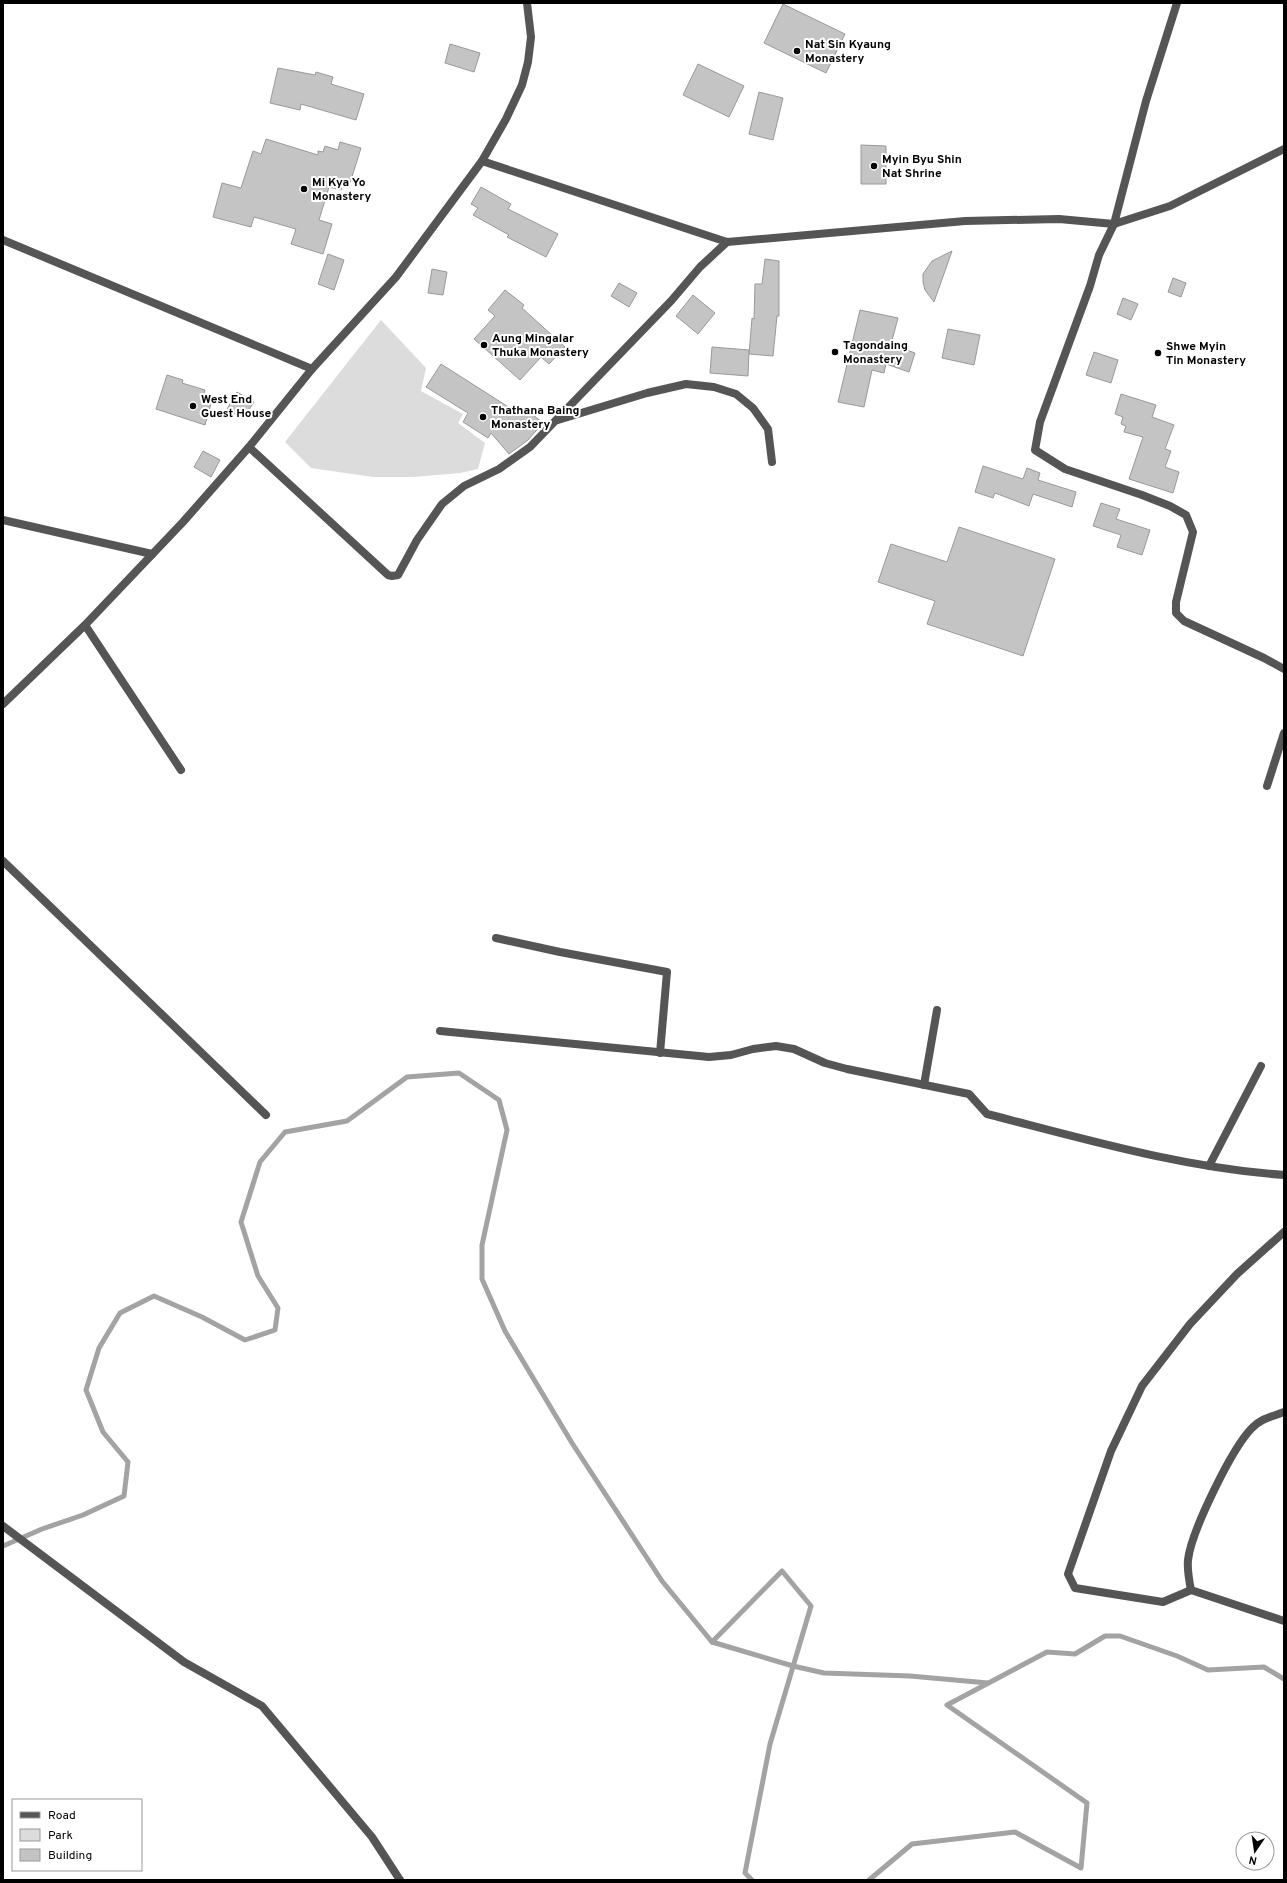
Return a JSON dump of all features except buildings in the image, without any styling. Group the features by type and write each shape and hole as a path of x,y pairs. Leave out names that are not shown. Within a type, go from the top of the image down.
{"street":[{"path":"3,704 85,625 152,554 249,447 312,369 396,277 482,161 506,119 522,85 528,62 531,38 527,3"},
{"path":"1177,3 1146,101 1114,224 1099,255 1090,286 1040,422 1035,450 1065,469 1142,495 1170,506 1186,515 1193,532 1176,602 1176,613 1184,621 1264,658 1284,669"},
{"path":"482,161 728,242 965,221 1059,219 1114,224 1170,206 1284,149"},
{"path":"3,240 312,369"},
{"path":"249,447 388,575 398,575 417,540 442,504 464,486 499,469 530,447 671,301 700,267 728,242"},
{"path":"557,420 647,393 686,384 714,387 736,394 753,408 768,429 772,462"},
{"path":"3,520 152,554"},
{"path":"85,625 181,770"},
{"path":"1267,786 1284,733"},
{"path":"3,861 266,1115"},
{"path":"496,938 560,952 667,972 660,1053"},
{"path":"924,1085 937,1010"},
{"path":"440,1031 709,1057 730,1055 776,1046 794,1049 825,1063 847,1069 969,1094 987,1114 1158,1158 1254,1173 1284,1175"},
{"path":"1209,1166 1261,1066"},
{"path":"1284,1232 1238,1274 1190,1324 1142,1386 1111,1451 1068,1574 1075,1588 1163,1602 1191,1590 1284,1621"},
{"path":"1191,1590 1187,1570 1188,1558 1195,1535 1215,1488 1239,1446 1252,1428 1264,1418 1284,1412"},
{"path":"6,1529 184,1662 262,1706 372,1837 400,1880"}],"green space":[{"path":"381,320 426,368 421,391 463,414 458,423 485,443 478,469 460,473 413,477 373,477 311,468 285,442"}],"waterway":[{"path":"3,1546 42,1529 83,1515 124,1496 128,1462 103,1432 86,1390 99,1348 120,1313 154,1296 202,1317 245,1340 275,1330 278,1308 258,1276 241,1222 260,1162 285,1132 347,1121 407,1077 459,1073 499,1100 507,1130 482,1245 482,1279 505,1331 572,1443 662,1581 712,1642 793,1666 824,1673 910,1676 988,1683"},
{"path":"712,1642 782,1571 811,1606 770,1744 745,1873 752,1880"},
{"path":"869,1880 912,1844 1015,1832 1081,1868 1087,1803 947,1705 1047,1652 1075,1654 1105,1636 1120,1636 1177,1656 1208,1670 1264,1667 1284,1679"}],"place":[{"name":"Nat Sin Kyaung Monastery","path":"797,51"},
{"name":"Myin Byu Shin Nat Shrine","path":"874,166"},
{"name":"Mi Kya Yo Monastery","path":"304,189"},
{"name":"Aung Mingalar Thuka Monastery","path":"484,345"},
{"name":"Tagondaing Monastery","path":"835,352"},
{"name":"Shwe Myin Tin Monastery","path":"1158,353"},
{"name":"West End Guest House","path":"193,406"},
{"name":"Thathana Baing Monastery","path":"483,417"}]}
